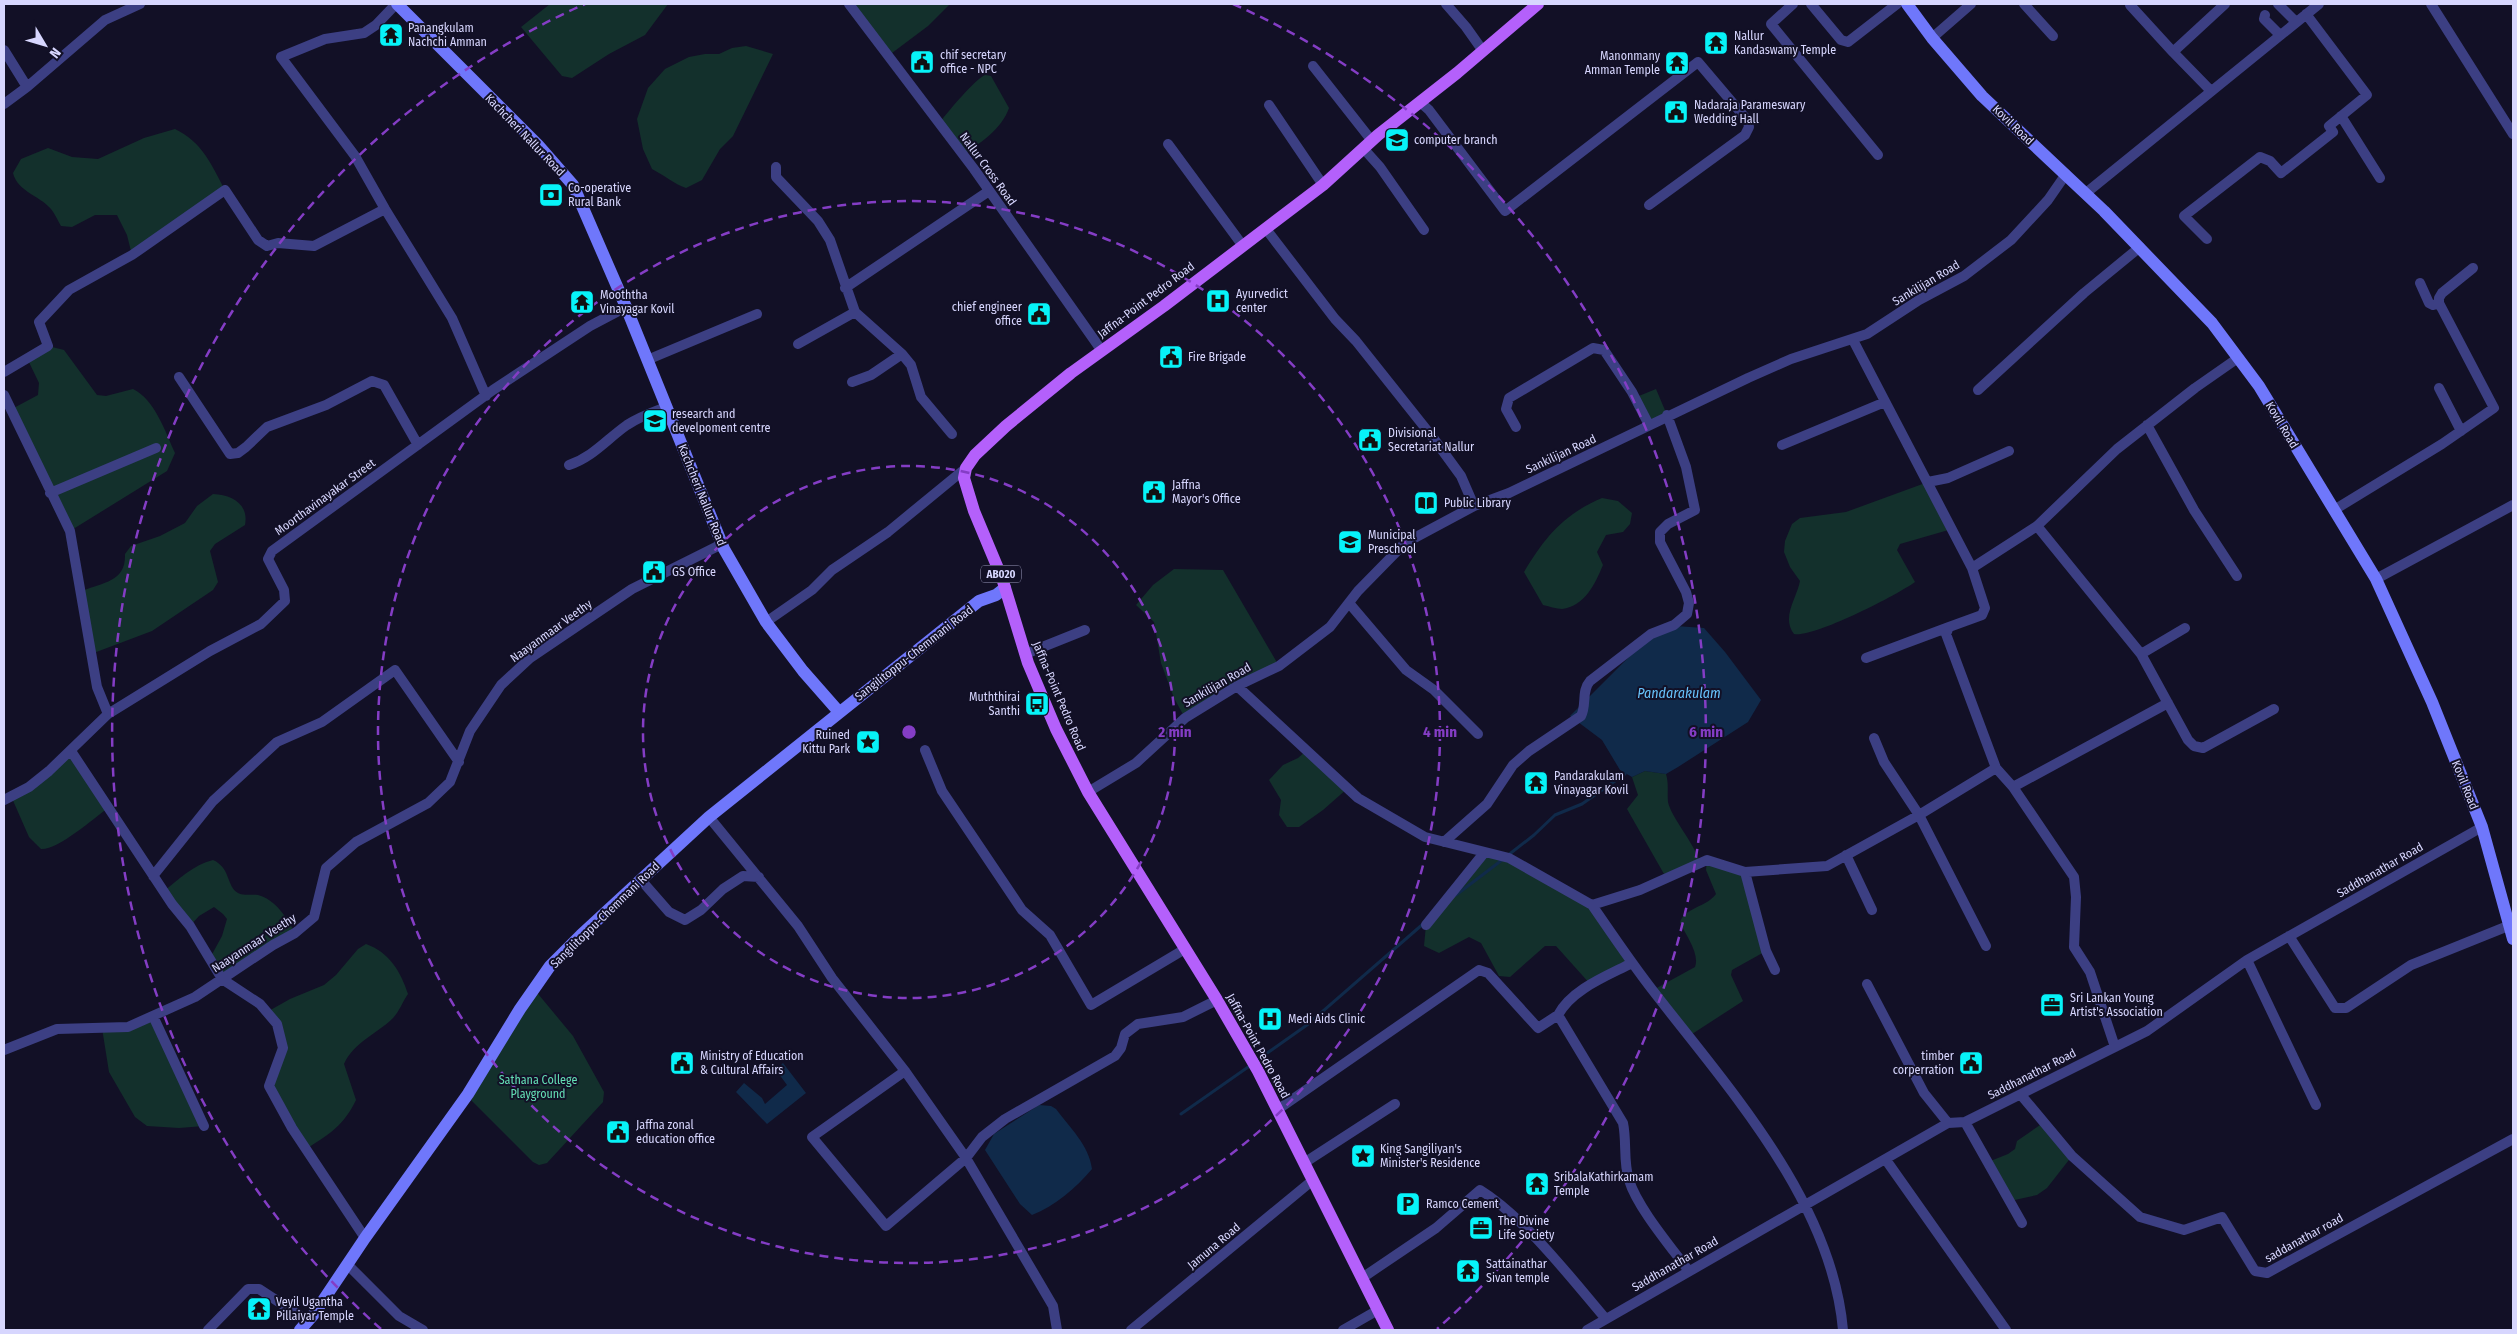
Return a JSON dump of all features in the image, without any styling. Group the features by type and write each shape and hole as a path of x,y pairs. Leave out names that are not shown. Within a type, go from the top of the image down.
{"main road":[{"name":"Jaffna-Point Pedro Road","path":"1388,1330 1278,1110 1218,1000 1088,792 1056,729 1025,654 1005,588 974,511 964,478 966,468 975,455 1006,426 1071,372 1102,351 1323,185 1367,145 1538,4"}],"street":[{"path":"4,104 27,87 105,20 140,4"},
{"path":"397,4 376,25 364,33 325,39 281,57 355,156 452,318 486,396"},
{"name":"Kachcheri Nallur Road","path":"397,4 538,145 573,186 626,307 722,544 766,622 803,671 839,712"},
{"name":"Nallur Cross Road","path":"850,4 989,190 1102,351"},
{"path":"1446,4 1483,51"},
{"path":"1793,4 1771,24 1878,155"},
{"path":"1811,4 1841,40 1848,42 1898,4"},
{"name":"Kovil Road","path":"1907,4 1932,38 1982,96 2086,193 2212,324 2259,386 2376,579 2432,702 2482,827 2513,940"},
{"path":"1932,38 1971,4"},
{"path":"2024,4 2053,36"},
{"path":"2173,52 2225,4"},
{"path":"2278,4 2296,22"},
{"path":"2086,193 2319,4"},
{"path":"2431,4 2513,134"},
{"path":"2130,5 2211,91"},
{"path":"2207,239 2184,216 2260,157 2270,161 2281,173 2333,132 2329,126 2367,95 2306,14"},
{"path":"2265,15 2264,19 2280,35"},
{"path":"4,50 27,87"},
{"path":"1420,102 1429,110 1505,211 1698,62 1748,121 1749,127 1745,135 1648,205"},
{"path":"1313,66 1424,230"},
{"path":"1269,106 1323,185"},
{"path":"2341,116 2380,178"},
{"path":"1168,144 1243,246"},
{"path":"776,167 776,177 818,221 830,240 845,288 855,312 902,354 910,365 921,397 952,434"},
{"name":"Sankilijan Road","path":"1088,792 1136,763 1185,718 1237,686 1279,666 1330,627 1349,603 1405,543 1474,506 1509,493 1667,415 1791,359 1867,334 1919,300 1964,276 2003,246 2023,229 2066,174"},
{"path":"4,372 48,346 39,322 69,290 132,255 226,190 258,240 267,246 278,243 314,246 385,209"},
{"path":"845,288 989,190"},
{"path":"1266,229 1336,320 1356,341 1434,439 1461,476 1474,506"},
{"path":"1978,390 2084,293 2140,247"},
{"path":"2334,510 2492,411 2494,404 2439,303 2442,292 2473,268"},
{"path":"2420,283 2429,303 2433,305 2439,303"},
{"name":"Moorthavinayakar Street","path":"4,800 29,787 71,751 108,714 210,650 262,624 284,601 284,590 268,559 272,551 486,396 590,326 626,307"},
{"path":"798,344 855,312"},
{"path":"647,360 757,314"},
{"path":"1853,340 1972,568 1985,608 1982,615 1866,658"},
{"path":"1516,428 1506,409 1509,398 1593,348 1604,350 1632,392 1649,425"},
{"path":"852,382 871,375 902,354"},
{"path":"1972,568 2037,526 2117,449 2238,358"},
{"path":"179,377 230,454 238,453 267,427 326,404 372,380 384,385 418,445"},
{"path":"2439,388 2461,431"},
{"path":"4,395 70,531 98,687 108,714"},
{"path":"1782,445 1885,402"},
{"path":"569,466 582,461 601,448 626,426 666,407"},
{"path":"1444,842 1487,804 1518,760 1581,716 1584,710 1584,690 1590,681 1650,634 1674,625 1687,614 1689,603 1686,592 1660,542 1660,532 1668,524 1695,510 1686,468 1667,415"},
{"path":"2147,425 2194,510 2237,576"},
{"path":"50,493 156,448"},
{"path":"1928,482 1948,478 2009,451"},
{"path":"766,622 812,590 832,570 888,532 966,468"},
{"path":"2376,579 2513,505"},
{"path":"2037,526 2141,654 2188,740 2194,746 2203,748 2274,709"},
{"name":"Naayanmaar Veethy","path":"4,1050 57,1028 128,1027 195,996 295,933 314,917 326,868 356,842 428,803 450,782 470,731 496,692 530,658 632,589 722,544"},
{"name":"Sangilitoppu-Chemmani Road","path":"304,1325 468,1094 520,1009 550,966 709,817 980,601 996,595 1005,588"},
{"path":"1349,603 1406,670 1434,690 1478,734"},
{"path":"1948,627 1946,634 1996,768 2013,787 2074,877 2076,897 2074,947 2090,972 2115,1048"},
{"path":"2141,654 2185,628"},
{"path":"1025,654 1085,630"},
{"path":"153,876 213,801 277,742 322,722 395,670 459,762"},
{"path":"1237,686 1358,798 1425,837 1508,858 1592,905 1632,963 1768,1140 1804,1204 1828,1259 1842,1312 1843,1330"},
{"path":"2013,787 2168,703"},
{"path":"1874,738 1884,762 1919,815 1986,946"},
{"path":"925,750 942,790 1018,905 1050,935 1091,1005 1185,949"},
{"path":"71,751 153,876 190,926 222,979 260,1004 277,1024 283,1048 269,1086 292,1128 364,1238"},
{"path":"1592,905 1640,890 1707,860 1745,872 1827,866 1919,815 1996,768"},
{"path":"709,817 798,926 832,978 905,1071 966,1158 1054,1306 1057,1330"},
{"path":"2482,827 2513,940"},
{"name":"Saddhanathar Road","path":"1587,1330 1688,1270 1886,1160 1948,1123 1965,1122 2147,1031 2246,960 2482,827"},
{"path":"1426,925 1484,853"},
{"path":"1846,855 1872,910"},
{"path":"1745,872 1766,951 1775,970"},
{"path":"641,880 668,912 685,920 701,910 723,889 744,876 759,877"},
{"path":"2289,936 2336,1008 2346,1008 2411,965 2508,926"},
{"path":"2246,960 2316,1105"},
{"path":"1278,1110 1479,970 1488,973 1538,1028 1558,1015 1564,1003 1591,985 1632,963"},
{"path":"1867,984 1924,1093 1948,1123"},
{"path":"905,1071 812,1138 886,1226 966,1158 982,1137 1005,1119 1116,1056 1121,1048 1125,1034 1138,1024 1183,1017 1218,1000"},
{"path":"1558,1015 1623,1123 1627,1140 1625,1166 1629,1182 1638,1200 1688,1270"},
{"path":"152,1016 204,1126"},
{"name":"saddanathar road","path":"2021,1095 2072,1156 2140,1217 2184,1230 2222,1217 2255,1271 2267,1273 2513,1139"},
{"path":"1304,1163 1395,1104"},
{"path":"1965,1122 2022,1223"},
{"path":"1886,1160 2006,1330"},
{"name":"Jamuna Road","path":"1131,1330 1312,1180"},
{"path":"1362,1278 1436,1228 1480,1190 1496,1200 1520,1223 1605,1318"},
{"path":"347,1264 399,1316 423,1330"},
{"path":"208,1330 248,1289 259,1289 304,1325"},
{"path":"1343,1330 1378,1310"}],"green space":[{"path":"550,4 668,4 645,35 609,54 572,78 562,76 521,27"},
{"path":"849,4 950,4 928,26 888,56"},
{"path":"746,46 773,54 733,136 720,149 702,180 686,188 652,169 643,149 637,119 648,88 665,69 689,57 719,54 732,48"},
{"path":"985,75 991,76 1009,108 1006,116 996,129 963,155 939,123 968,89"},
{"path":"175,129 193,141 205,155 225,190 132,255 127,235 117,215 95,215 72,227 61,226 51,209 19,185 13,173 21,159 48,148 72,157 98,159 144,138"},
{"path":"48,346 64,350 97,395 106,396 133,389 141,394 153,408 175,453 167,471 70,531 10,410 38,395 39,383 27,358"},
{"path":"1656,389 1667,415 1649,425 1634,398"},
{"path":"1928,482 1952,529 1900,544 1897,550 1915,582 1874,605 1836,623 1804,633 1794,634 1790,628 1789,614 1800,581 1790,567 1784,552 1785,541 1792,524 1800,518 1846,512"},
{"path":"213,494 227,496 238,502 242,506 246,518 245,525 215,544 210,551 218,582 213,590 152,631 91,654 82,591 106,583 118,576 122,570 125,554 131,546 160,536 185,523 197,506"},
{"path":"1602,498 1618,501 1632,513 1630,524 1623,532 1606,535 1597,552 1603,565 1593,586 1583,599 1577,604 1562,609 1543,605 1524,572 1548,537 1566,519"},
{"path":"1174,569 1223,570 1279,666 1185,718 1174,698 1161,663 1154,622 1136,605 1153,585"},
{"path":"71,751 108,808 57,845 41,849 29,837 11,796"},
{"path":"1306,751 1348,788 1323,810 1299,827 1287,827 1279,815 1281,800 1269,780 1283,765 1298,758"},
{"path":"1645,771 1666,774 1670,808 1700,862 1664,874 1627,809 1638,795 1632,777"},
{"path":"1484,853 1509,858 1592,905 1632,963 1591,985 1556,946 1545,946 1510,977 1499,976 1481,943 1469,937 1439,953 1424,946 1426,925"},
{"path":"213,860 219,863 226,872 234,890 240,894 258,895 270,901 285,916 295,933 222,979 210,958 222,936 227,919 214,907 199,916 190,926 163,892 193,869"},
{"path":"1707,860 1745,872 1766,951 1732,970 1731,975 1743,1001 1689,1036 1653,990 1695,967 1696,956 1680,923 1686,914 1707,902 1716,894 1706,870"},
{"path":"366,944 388,958 402,978 408,994 393,1018 348,1056 344,1064 356,1100 336,1128 306,1149 269,1086 283,1048 267,1012 290,999 324,985 336,975 358,949"},
{"name":"Sathana College Playground","path":"534,989 573,1036 604,1092 603,1102 547,1163 539,1165 533,1162 471,1100"},
{"path":"153,1016 204,1126 179,1128 147,1126 135,1117 109,1072 102,1028 128,1027"},
{"path":"2043,1123 2072,1156 2047,1188 2037,1195 2010,1201 1988,1162 2008,1154 2015,1149 2017,1141"}],"water":[{"name":"Pandarakulam","path":"1661,625 1704,628 1725,652 1761,700 1748,722 1678,767 1666,774 1645,771 1632,777 1620,770 1602,740 1570,716"},
{"path":"783,1063 806,1093 767,1124 736,1092 744,1083 762,1098 765,1104 787,1085 776,1070"},
{"path":"1039,1105 1051,1106 1056,1109 1083,1144 1092,1169 1065,1196 1049,1207 1032,1215 1020,1204 985,1150 994,1134"}],"waterway":[{"path":"1507,856 1534,835 1555,815 1582,804 1625,774"},
{"path":"1456,895 1502,860"},
{"path":"1256,1061 1307,1025 1423,924"},
{"path":"1181,1114 1251,1065"}],"place":[{"name":"Panangkulam Nachchi Amman","path":"391,35"},
{"name":"Nallur Kandaswamy Temple","path":"1716,43"},
{"name":"chif secretary office - NPC","path":"922,62"},
{"name":"Manonmany Amman Temple","path":"1677,63"},
{"name":"Nadaraja Parameswary Wedding Hall","path":"1676,112"},
{"name":"computer branch","path":"1397,140"},
{"name":"Co-operative Rural Bank","path":"551,195"},
{"name":"Ayurvedict center","path":"1218,301"},
{"name":"Mooththa Vinayagar Kovil","path":"582,302"},
{"name":"chief engineer office","path":"1039,314"},
{"name":"Fire Brigade","path":"1171,357"},
{"name":"research and develpoment centre","path":"655,421"},
{"name":"Divisional Secretariat Nallur","path":"1370,440"},
{"name":"Jaffna Mayor's Office","path":"1154,492"},
{"name":"Public Library","path":"1426,503"},
{"name":"Municipal Preschool","path":"1350,542"},
{"name":"GS Office","path":"654,572"},
{"name":"Muththirai Santhi","path":"1037,704"},
{"name":"Ruined Kittu Park","path":"868,742"},
{"name":"Pandarakulam Vinayagar Kovil","path":"1536,783"},
{"name":"Sri Lankan Young Artist's Association","path":"2052,1005"},
{"name":"Medi Aids Clinic","path":"1270,1019"},
{"name":"Ministry of Education & Cultural Affairs","path":"682,1063"},
{"name":"timber corperration","path":"1971,1063"},
{"name":"Jaffna zonal education office","path":"618,1132"},
{"name":"King Sangiliyan's Minister's Residence","path":"1363,1156"},
{"name":"SribalaKathirkamam Temple","path":"1537,1184"},
{"name":"Ramco Cement","path":"1408,1204"},
{"name":"The Divine Life Society","path":"1481,1228"},
{"name":"Sattainathar Sivan temple","path":"1468,1271"},
{"name":"Veyil Ugantha Pillaiyar Temple","path":"259,1309"}]}
